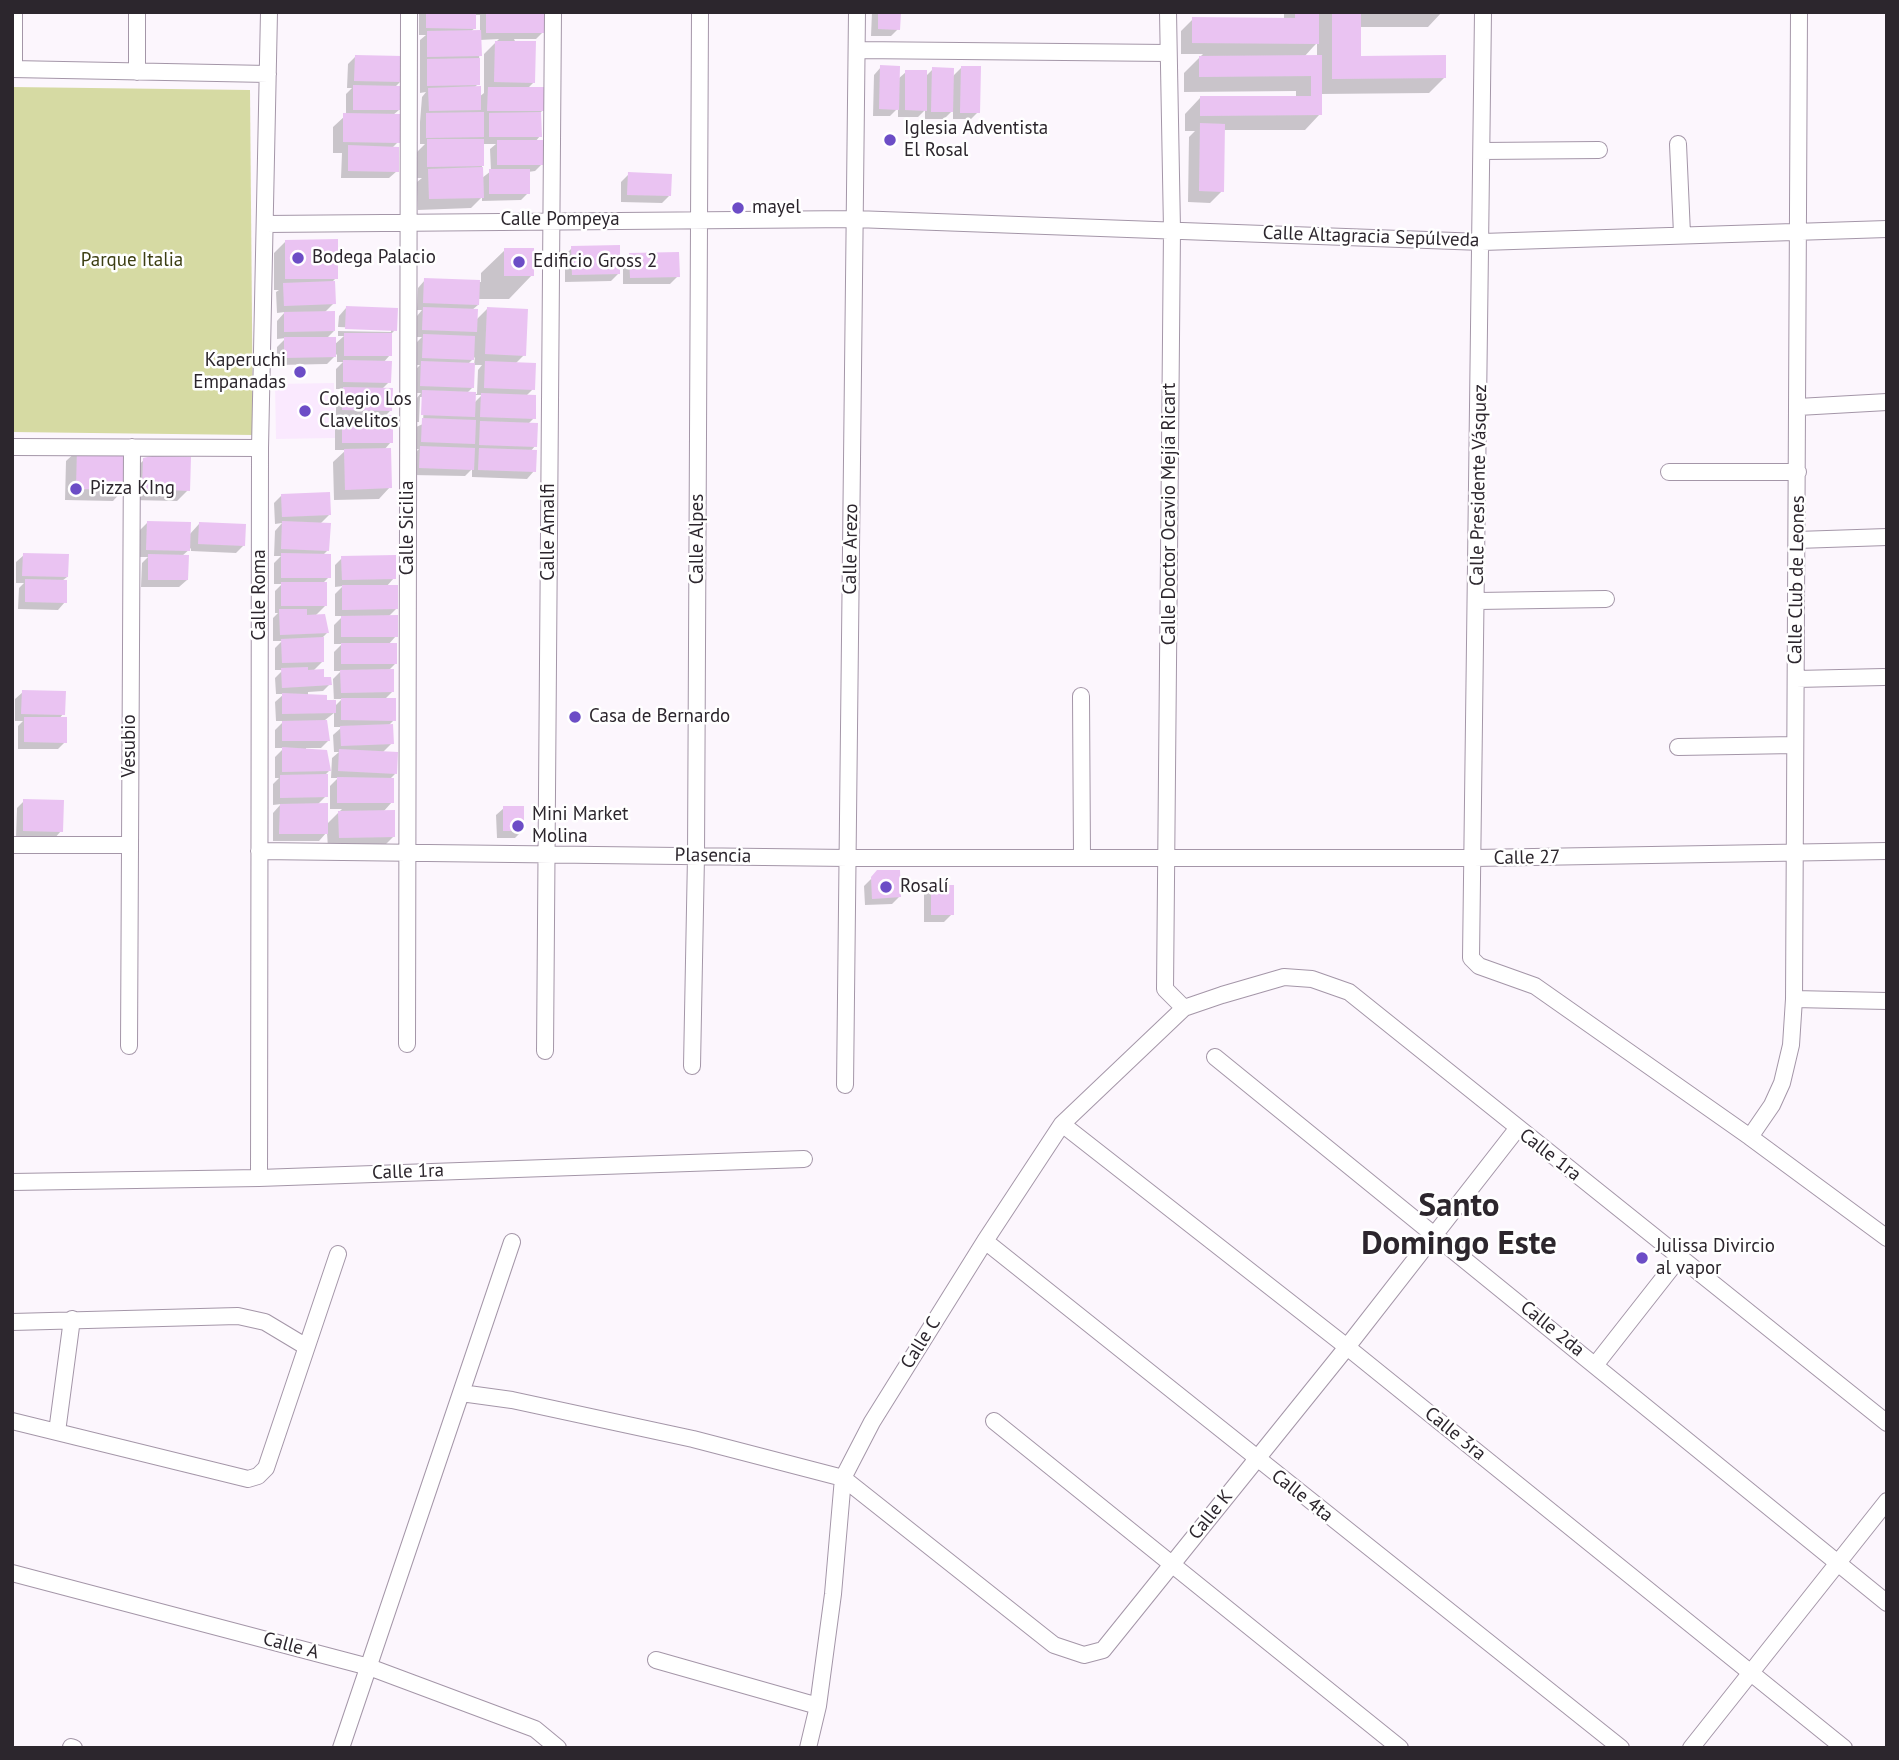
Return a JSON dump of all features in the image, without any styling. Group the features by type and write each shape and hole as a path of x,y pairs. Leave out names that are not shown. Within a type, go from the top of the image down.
{"street":[{"path":"14,12 13,69 268,74"},
{"path":"137,12 137,72"},
{"name":"Calle Roma","path":"259,1178 260,448 269,12"},
{"name":"Calle Sicilia","path":"407,1044 409,12"},
{"name":"Calle Amalfi","path":"545,1051 553,12"},
{"name":"Calle Alpes","path":"692,1066 696,856 700,12"},
{"name":"Calle Arezo","path":"845,1085 857,12"},
{"name":"Calle Doctor Ocavio Mejía Ricart","path":"1168,12 1172,230 1165,989 1184,1008"},
{"name":"Calle Presidente Vásquez","path":"1483,12 1478,601 1471,958 1479,966 1535,986 1750,1137"},
{"name":"Calle Club de Leones","path":"1750,1137 1772,1105 1782,1083 1791,1045 1794,999 1800,230 1799,12"},
{"path":"857,50 1168,53"},
{"path":"1678,144 1682,234"},
{"path":"1482,151 1599,150"},
{"name":"Calle Pompeya","path":"265,224 855,219"},
{"name":"Calle Altagracia Sepúlveda","path":"855,219 1482,242 1887,229"},
{"path":"1798,407 1887,402"},
{"path":"12,447 260,448"},
{"name":"Vesubio","path":"129,1046 132,447"},
{"path":"1669,472 1798,472"},
{"path":"1797,540 1887,537"},
{"path":"1478,601 1606,599"},
{"path":"1796,679 1884,677"},
{"path":"1081,696 1082,857"},
{"path":"1678,747 1795,745"},
{"path":"12,845 130,845"},
{"name":"Plasencia","path":"259,851 848,858 1168,856"},
{"name":"Calle 27","path":"1168,856 1474,858 1887,851"},
{"name":"Calle 1ra","path":"1184,1008 1284,977 1312,979 1349,992 1887,1423"},
{"path":"1794,999 1887,1001"},
{"name":"Calle C","path":"808,1748 818,1706 833,1594 844,1478 872,1422 1062,1124 1184,1008"},
{"name":"Calle 2da","path":"1215,1057 1887,1603"},
{"name":"Calle 3ra","path":"1062,1124 1348,1347 1844,1748"},
{"name":"Calle K","path":"844,1478 1054,1645 1084,1655 1103,1650 1348,1347 1517,1129"},
{"path":"1750,1137 1887,1238"},
{"name":"Calle 1ra","path":"12,1182 259,1178 804,1159"},
{"name":"Calle 4ta","path":"985,1241 1256,1460 1621,1748"},
{"path":"341,1748 512,1242"},
{"path":"12,1421 248,1479 258,1476 266,1468 338,1254"},
{"path":"1596,1364 1680,1257"},
{"path":"12,1322 238,1317 265,1322 305,1346"},
{"path":"57,1432 72,1319"},
{"path":"461,1393 512,1399 693,1439 844,1478"},
{"path":"995,1421 1400,1748"},
{"path":"1691,1748 1887,1501"},
{"name":"Calle A","path":"12,1573 369,1667 535,1729 558,1748"},
{"path":"656,1660 818,1706"}],"shaded area":[{"name":"Colegio Los Clavelitos","path":"334,383 335,438 276,439 275,384"}],"green space":[{"name":"Parque Italia","path":"12,87 250,90 253,435 12,432"}],"building":[{"path":"426,12 476,12 476,29 426,28"},
{"path":"486,12 544,12 545,33 486,33"},
{"path":"878,12 901,12 900,30 878,29"},
{"path":"1295,12 1319,12 1319,44 1192,43 1192,17 1295,18"},
{"path":"1332,12 1361,12 1361,56 1446,55 1446,78 1332,79"},
{"path":"481,30 482,56 427,57 427,31"},
{"path":"495,41 536,41 535,83 494,82"},
{"path":"355,55 402,56 402,82 354,81"},
{"path":"1322,55 1322,115 1200,116 1200,96 1311,96 1311,76 1199,77 1199,56"},
{"path":"480,58 480,85 427,86 427,59"},
{"path":"880,65 900,66 899,110 879,109"},
{"path":"961,66 981,66 980,113 960,113"},
{"path":"932,67 954,68 953,112 931,112"},
{"path":"905,70 927,70 927,111 905,110"},
{"path":"353,85 401,86 401,110 353,110"},
{"path":"481,86 481,110 429,111 428,88"},
{"path":"488,87 545,87 544,111 487,111"},
{"path":"484,112 484,137 426,138 426,113"},
{"path":"541,112 542,137 489,137 489,113"},
{"path":"343,113 400,114 400,143 343,142"},
{"path":"1200,123 1225,124 1224,192 1199,191"},
{"path":"427,139 484,139 484,166 427,167"},
{"path":"497,140 544,140 544,165 497,165"},
{"path":"348,145 399,147 399,172 348,171"},
{"path":"483,167 484,198 429,199 428,169"},
{"path":"489,169 530,169 530,194 489,194"},
{"path":"628,172 672,174 671,196 627,195"},
{"path":"338,239 338,279 285,279 285,240"},
{"path":"620,245 620,274 572,275 571,246"},
{"name":"Edificio Gross 2","path":"504,248 534,248 534,276 504,276"},
{"path":"679,252 680,277 630,278 629,253"},
{"path":"424,278 480,280 479,305 423,303"},
{"path":"335,281 336,304 284,306 283,283"},
{"path":"346,306 398,308 397,331 345,329"},
{"path":"423,307 478,309 477,332 422,330"},
{"path":"487,307 528,309 526,356 485,354"},
{"path":"335,311 335,331 284,332 284,312"},
{"path":"344,333 392,333 392,356 344,356"},
{"path":"423,334 475,336 474,360 422,358"},
{"path":"284,337 336,337 336,357 284,358"},
{"path":"343,360 392,361 391,383 343,382"},
{"path":"421,361 475,363 474,388 420,386"},
{"path":"485,361 536,363 535,390 484,388"},
{"path":"343,387 393,388 392,411 342,410"},
{"path":"422,390 476,392 475,417 421,415"},
{"path":"481,393 536,395 536,419 480,417"},
{"path":"393,415 393,443 342,443 342,416"},
{"path":"422,418 476,420 475,444 421,442"},
{"path":"480,421 538,423 537,447 479,445"},
{"path":"420,446 475,448 474,470 419,468"},
{"path":"77,448 127,450 126,490 76,489"},
{"path":"391,448 392,488 345,490 344,449"},
{"path":"479,448 537,450 536,472 478,470"},
{"path":"191,457 190,491 142,489 143,458"},
{"path":"330,492 331,515 282,517 281,494"},
{"path":"147,521 191,522 190,551 146,550"},
{"path":"282,521 331,523 329,551 281,549"},
{"path":"199,522 246,524 245,546 198,544"},
{"path":"23,553 69,554 68,577 22,576"},
{"path":"281,553 331,554 331,578 281,578"},
{"path":"148,554 189,555 188,580 148,580"},
{"path":"396,555 396,579 342,580 341,556"},
{"path":"25,579 67,580 67,603 25,602"},
{"path":"281,582 327,582 327,606 281,606"},
{"path":"342,585 398,585 398,609 342,610"},
{"path":"279,609 307,609 307,615 325,614 329,633 280,635"},
{"path":"398,615 398,637 341,637 341,616"},
{"path":"324,637 324,662 282,663 281,639"},
{"path":"341,643 397,643 397,664 341,664"},
{"path":"308,667 308,670 324,669 324,677 331,677 332,685 282,688 281,668"},
{"path":"394,669 394,692 341,693 340,670"},
{"path":"22,690 66,691 65,715 21,714"},
{"path":"282,693 327,695 327,700 336,700 336,713 282,714"},
{"path":"341,698 396,698 396,721 341,720"},
{"path":"24,717 67,717 67,743 24,742"},
{"path":"327,720 330,741 282,741 282,721"},
{"path":"393,724 394,744 341,746 340,726"},
{"path":"282,747 327,750 331,771 282,772"},
{"path":"339,749 398,752 397,774 338,771"},
{"path":"328,774 328,797 280,798 280,775"},
{"path":"337,777 394,778 394,803 337,803"},
{"path":"23,799 64,800 63,832 23,831"},
{"path":"328,803 328,834 279,834 280,804"},
{"path":"503,806 524,806 524,831 503,831"},
{"path":"395,810 395,837 339,838 338,811"},
{"name":"Rosalí","path":"877,870 900,870 901,897 872,899 871,877"},
{"path":"931,885 954,885 954,915 931,915"}],"place":[{"name":"Iglesia Adventista El Rosal","path":"890,140"},
{"name":"mayel","path":"738,208"},
{"name":"Bodega Palacio","path":"298,258"},
{"name":"Edificio Gross 2","path":"519,262"},
{"name":"Kaperuchi Empanadas","path":"300,372"},
{"name":"Colegio Los Clavelitos","path":"305,411"},
{"name":"Pizza KIng","path":"76,489"},
{"name":"Casa de Bernardo","path":"575,717"},
{"name":"Mini Market Molina","path":"518,826"},
{"name":"Rosalí","path":"886,887"},
{"name":"Julissa Divircio al vapor","path":"1642,1258"}],"district":[{"name":"Santo Domingo Este","path":"1459,1226"}]}
